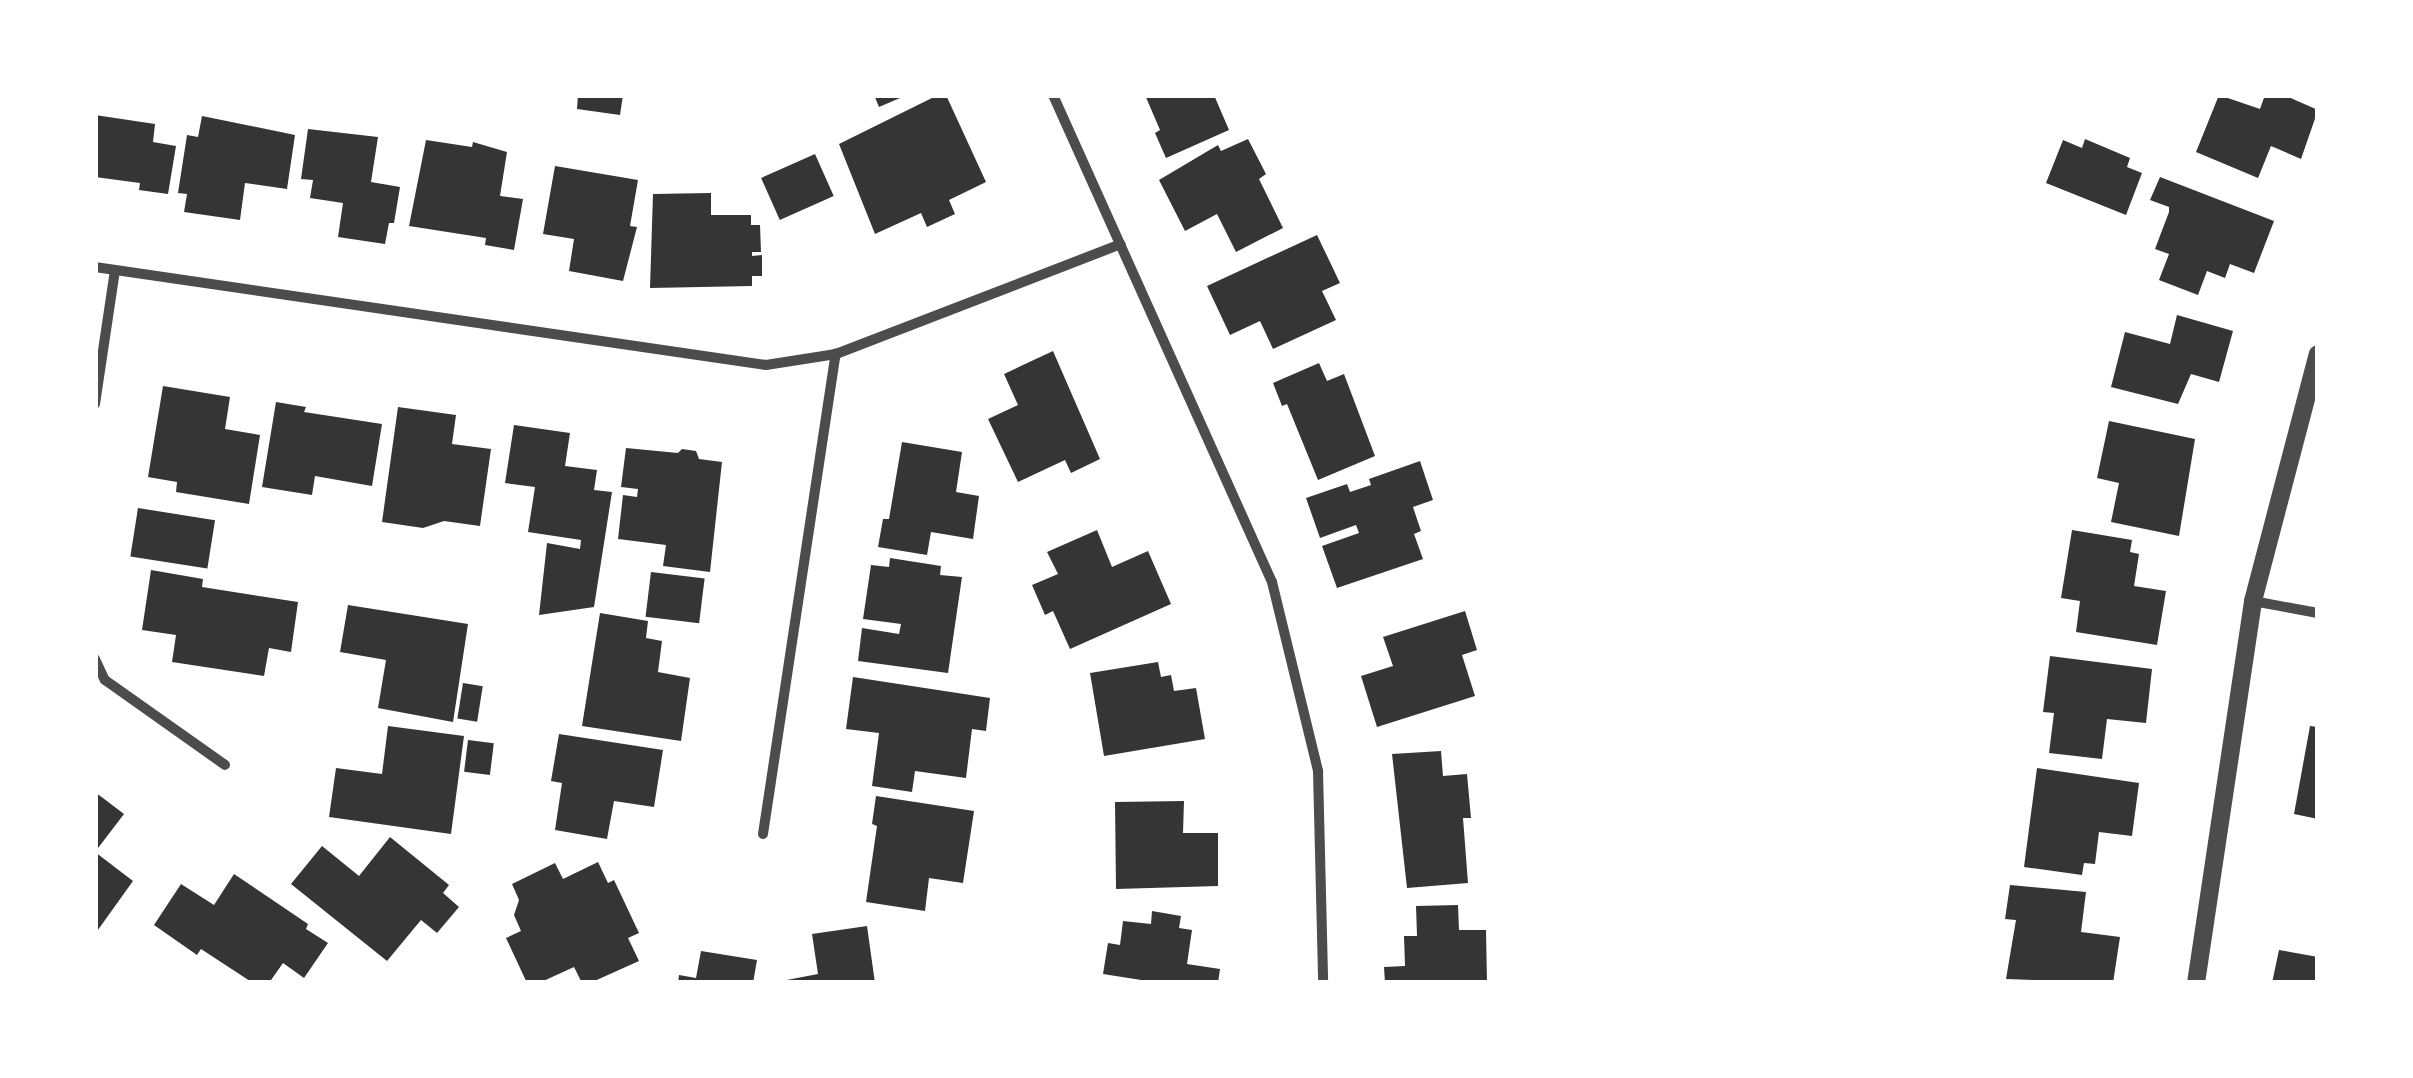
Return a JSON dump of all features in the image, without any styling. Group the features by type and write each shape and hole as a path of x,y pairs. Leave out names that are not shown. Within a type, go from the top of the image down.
{"street":[{"path":"1053,95 1272,582 1318,771 1324,983"},
{"path":"95,267 766,365 836,354 1122,244"},
{"path":"95,404 115,270"},
{"path":"763,834 836,354"},
{"path":"2196,983 2252,600 2318,354"},
{"path":"2252,600 2318,614"},
{"path":"95,659 106,680 225,765"}],"building":[{"path":"578,95 623,95 620,115 577,109"},
{"path":"874,95 907,95 879,107"},
{"path":"938,95 946,95 986,182 949,200 955,214 927,227 921,213 875,234 839,144"},
{"path":"1145,95 1214,95 1229,130 1166,158 1155,133 1160,130"},
{"path":"2219,95 2260,109 2265,95 2284,95 2318,110 2301,159 2271,146 2258,178 2196,152"},
{"path":"95,115 155,124 153,142 176,146 168,194 139,190 140,183 95,177"},
{"path":"202,116 295,135 287,189 245,183 240,220 184,212 187,194 178,193 187,135 198,137"},
{"path":"308,129 378,137 371,182 400,187 394,223 389,223 385,244 338,237 343,203 310,198 313,180 301,179"},
{"path":"1248,139 1266,174 1259,179 1283,228 1236,252 1217,214 1185,231 1159,180 1218,145 1221,151"},
{"path":"2085,139 2130,158 2127,167 2142,173 2126,215 2046,183 2063,140 2082,148"},
{"path":"426,140 472,147 473,142 507,152 500,196 523,199 514,250 485,245 486,238 409,226"},
{"path":"815,154 834,196 780,220 761,178"},
{"path":"555,166 638,180 630,226 637,227 623,281 569,271 574,239 543,234"},
{"path":"2160,177 2274,221 2254,273 2230,264 2225,278 2207,271 2198,295 2159,280 2169,254 2155,249 2169,207 2150,200"},
{"path":"711,193 711,215 751,215 751,225 760,225 761,252 752,252 752,256 762,255 762,276 752,276 752,286 650,288 653,194"},
{"path":"1317,235 1340,283 1322,291 1336,320 1273,349 1260,321 1230,335 1207,286"},
{"path":"2177,315 2233,331 2219,382 2191,374 2178,404 2111,387 2125,332 2170,344"},
{"path":"1053,351 1100,459 1071,473 1065,460 1018,482 988,419 1018,405 1004,374"},
{"path":"1319,363 1327,381 1344,374 1375,456 1318,480 1287,404 1282,406 1273,383"},
{"path":"163,386 230,397 225,429 260,435 249,504 176,492 177,482 148,477"},
{"path":"276,402 306,407 304,412 382,424 372,486 315,476 312,495 262,487"},
{"path":"398,407 456,415 452,444 491,449 480,526 444,521 423,528 382,522"},
{"path":"2109,421 2195,439 2179,536 2111,522 2119,483 2097,478"},
{"path":"514,425 570,433 565,466 597,470 594,490 612,492 594,607 539,615 547,543 580,549 581,540 528,532 535,487 505,483"},
{"path":"902,442 962,452 956,492 979,496 973,539 931,532 927,555 878,547 883,519 889,519"},
{"path":"626,448 696,451 699,459 722,462 710,572 663,566 666,545 618,539 623,495 637,497 638,489 621,487"},
{"path":"1420,461 1433,500 1413,507 1421,531 1414,534 1423,559 1337,588 1322,546 1359,533 1356,525 1320,538 1306,498 1347,484 1350,492 1371,485 1369,479"},
{"path":"138,508 215,520 207,569 130,556"},
{"path":"1097,530 1112,567 1148,551 1171,604 1070,649 1053,611 1045,615 1032,585 1058,574 1047,552"},
{"path":"2072,530 2132,540 2130,552 2139,554 2134,586 2166,591 2157,645 2076,632 2080,601 2061,598"},
{"path":"890,558 941,566 940,575 962,577 948,673 858,661 862,628 899,634 901,624 863,619 871,565 889,567"},
{"path":"151,570 203,579 202,587 298,602 291,652 269,648 264,676 172,662 176,635 142,630"},
{"path":"651,572 705,579 699,623 646,617"},
{"path":"348,605 468,624 453,722 378,708 386,660 340,652"},
{"path":"1465,611 1477,650 1462,655 1475,696 1377,727 1361,676 1393,666 1383,637"},
{"path":"600,613 648,621 646,638 662,641 658,672 690,678 681,741 582,726"},
{"path":"2050,656 2152,669 2146,723 2107,719 2102,759 2049,753 2054,713 2043,712"},
{"path":"1158,662 1161,677 1171,675 1174,691 1196,688 1205,739 1104,756 1090,673"},
{"path":"853,677 990,698 986,731 972,729 966,778 915,771 912,792 872,786 879,733 846,729"},
{"path":"463,683 483,686 477,722 457,719"},
{"path":"388,726 464,736 451,834 329,817 336,768 382,774"},
{"path":"2310,726 2318,727 2318,819 2294,814"},
{"path":"559,734 663,750 654,807 614,801 607,839 555,830 562,783 551,781"},
{"path":"468,740 494,743 490,775 464,772"},
{"path":"1441,751 1443,776 1467,774 1471,818 1463,818 1468,883 1407,888 1392,754"},
{"path":"2037,768 2139,783 2132,836 2099,832 2095,864 2084,863 2082,875 2024,867"},
{"path":"95,792 124,814 95,852"},
{"path":"876,796 974,811 963,883 929,878 925,911 866,902 877,826 872,824"},
{"path":"1184,801 1183,833 1218,833 1218,886 1116,889 1115,802"},
{"path":"390,837 449,885 443,893 459,907 437,933 421,920 387,961 291,884 322,846 359,876"},
{"path":"95,852 133,881 95,934"},
{"path":"598,862 608,883 614,880 639,933 628,938 639,961 590,983 582,983 574,967 539,983 527,983 506,938 521,931 514,915 519,900 512,884 555,863 563,879"},
{"path":"234,874 308,924 306,929 328,943 304,978 283,963 269,983 253,983 201,949 197,955 154,925 181,884 214,905"},
{"path":"2010,885 2086,892 2081,932 2120,937 2113,983 2006,979 2016,920 2005,919"},
{"path":"1458,905 1459,930 1486,930 1487,983 1385,983 1384,967 1405,966 1404,936 1417,936 1416,906"},
{"path":"1152,911 1181,916 1179,928 1192,930 1187,964 1220,969 1218,983 1160,983 1103,974 1108,943 1120,945 1123,921 1151,924"},
{"path":"867,926 875,983 771,983 818,974 812,934"},
{"path":"2279,950 2318,957 2318,983 2272,983"},
{"path":"701,951 757,960 753,983 678,983 679,975 696,978"}]}
